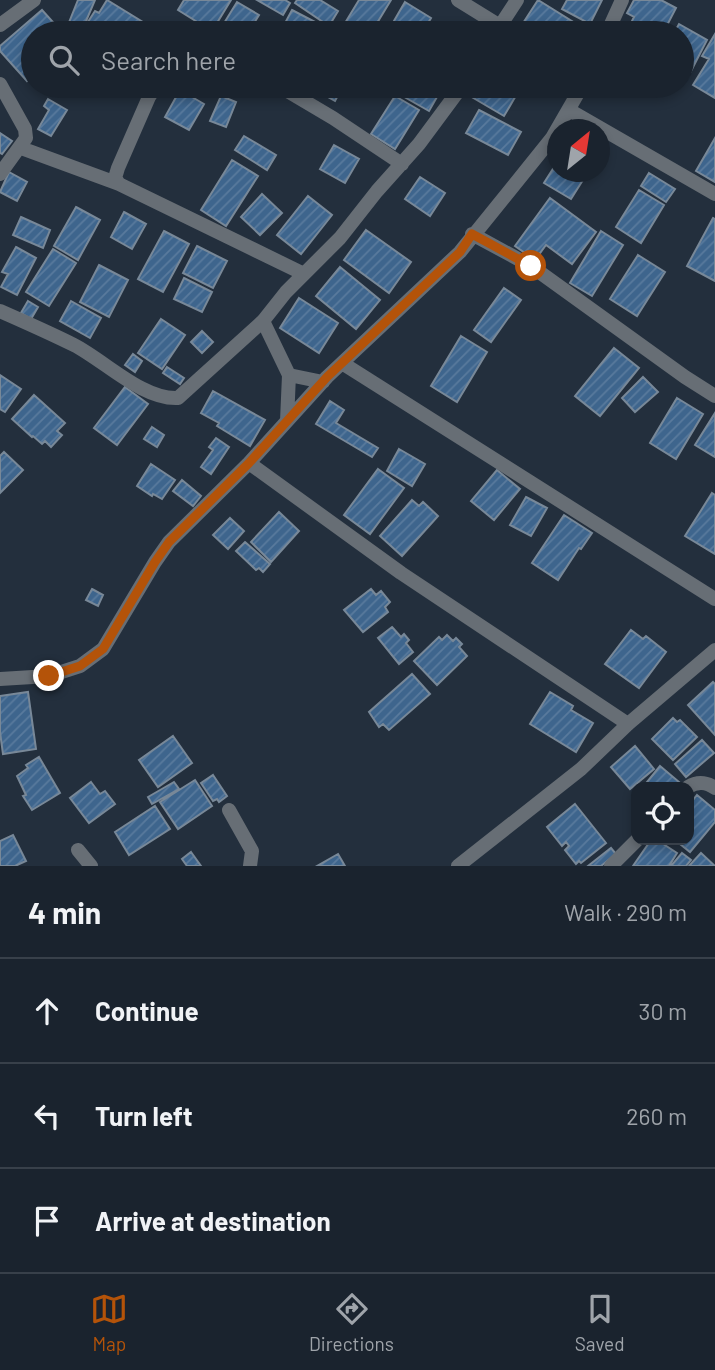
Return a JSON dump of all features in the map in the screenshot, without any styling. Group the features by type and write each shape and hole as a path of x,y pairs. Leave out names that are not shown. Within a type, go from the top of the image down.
{"street":[{"path":"0,25 34,0"},
{"path":"458,0 486,21"},
{"path":"504,21 517,0"},
{"path":"612,21 622,0"},
{"path":"0,84 25,129 26,138 0,174"},
{"path":"119,184 115,178 118,168 149,98"},
{"path":"299,98 402,164"},
{"path":"0,311 76,346 125,378 165,399 178,398 263,321 302,273 340,238 419,144 453,98"},
{"path":"0,679 49,676 80,666 103,649 169,542 249,463 342,363 460,252 472,234 536,160 576,98"},
{"path":"569,110 715,194"},
{"path":"21,148 119,184 302,273"},
{"path":"472,234 531,266 715,396"},
{"path":"263,321 289,375 288,421"},
{"path":"342,363 715,599"},
{"path":"289,375 323,382"},
{"path":"249,463 401,573 628,724"},
{"path":"458,866 581,769 628,724 715,650"},
{"path":"694,783 708,783 715,788"},
{"path":"229,810 251,851 250,866"},
{"path":"611,866 632,845"},
{"path":"78,850 91,866"}],"building":[{"path":"78,0 95,0 86,21 70,21"},
{"path":"107,0 141,21 89,21 95,11 99,13"},
{"path":"184,0 231,0 218,21 196,21 178,10"},
{"path":"257,0 285,0 290,3 283,15"},
{"path":"297,0 320,0 338,11 332,21 322,21 295,3"},
{"path":"359,0 391,0 378,21 346,21"},
{"path":"538,0 572,21 524,21"},
{"path":"567,0 602,0 592,21 584,21 562,9"},
{"path":"634,0 661,0 676,8 669,21 632,21 634,17 627,13"},
{"path":"237,2 259,15 255,21 225,21"},
{"path":"405,2 431,18 429,21 394,21"},
{"path":"42,10 52,21 29,21"},
{"path":"292,10 313,21 286,21"},
{"path":"21,28 21,74 0,51 0,46"},
{"path":"694,33 707,40 694,65"},
{"path":"715,34 715,98 694,86 709,59 702,56"},
{"path":"176,98 194,98 204,104 189,130 165,117"},
{"path":"220,98 236,102 226,127 210,121"},
{"path":"394,98 419,110 395,149 371,134"},
{"path":"406,98 436,98 429,111"},
{"path":"473,98 514,98 504,116"},
{"path":"48,99 67,110 51,136 38,129 49,110 44,106"},
{"path":"479,110 521,132 508,155 466,133"},
{"path":"0,133 12,141 2,154 0,153"},
{"path":"244,136 276,155 267,170 235,150"},
{"path":"715,138 715,182 696,171"},
{"path":"334,145 359,159 345,183 320,169"},
{"path":"232,160 258,176 226,226 201,210"},
{"path":"9,172 27,182 17,201 0,192"},
{"path":"649,173 675,189 666,202 641,186"},
{"path":"420,177 445,193 430,216 405,199"},
{"path":"547,178 547,182 582,182 571,199 544,183"},
{"path":"639,190 664,205 641,243 616,227"},
{"path":"262,194 282,213 260,235 241,217"},
{"path":"308,196 332,215 301,254 277,235"},
{"path":"550,198 596,232 572,264 546,245 535,260 515,246"},
{"path":"76,207 100,220 78,260 54,246"},
{"path":"124,212 146,224 132,249 111,237"},
{"path":"21,217 50,230 43,248 13,235"},
{"path":"713,218 715,219 715,281 687,266"},
{"path":"366,230 411,262 389,293 344,260"},
{"path":"164,231 189,244 163,292 138,279"},
{"path":"601,231 623,245 592,296 570,283"},
{"path":"197,246 227,261 213,288 183,273"},
{"path":"16,247 36,258 17,295 1,287 8,274 2,272"},
{"path":"53,249 76,263 49,306 26,292"},
{"path":"638,255 665,272 637,316 610,299"},
{"path":"99,265 128,280 109,317 80,302"},
{"path":"340,267 380,300 356,329 316,296"},
{"path":"184,278 212,292 202,312 174,299"},
{"path":"504,288 521,300 491,342 474,330"},
{"path":"299,298 338,323 319,353 280,328"},
{"path":"28,301 38,307 31,319 21,313"},
{"path":"71,301 101,318 90,338 60,321"},
{"path":"161,319 185,335 162,369 138,353"},
{"path":"202,331 213,342 202,353 191,342"},
{"path":"461,336 487,352 457,402 431,386"},
{"path":"614,348 639,368 600,416 575,396"},
{"path":"133,354 142,361 135,372 125,365"},
{"path":"167,367 184,378 180,384 163,373"},
{"path":"0,375 21,389 5,412 0,409"},
{"path":"643,377 658,392 635,412 622,398"},
{"path":"125,387 148,404 117,445 94,428"},
{"path":"213,391 265,420 250,446 201,413"},
{"path":"34,395 65,423 57,431 62,435 51,447 45,441 42,444 32,437 12,419"},
{"path":"677,398 703,414 676,459 650,443"},
{"path":"330,401 344,410 336,423 378,448 372,457 316,424"},
{"path":"715,413 715,457 695,445"},
{"path":"152,427 164,435 157,447 144,439"},
{"path":"216,438 229,447 211,474 201,467 213,450 209,447"},
{"path":"399,449 425,464 412,486 387,471"},
{"path":"4,452 23,470 0,493 0,456"},
{"path":"151,464 175,480 162,499 137,486"},
{"path":"378,469 404,488 370,534 344,515"},
{"path":"497,470 520,489 494,520 471,501"},
{"path":"182,480 201,496 193,506 173,491"},
{"path":"712,493 715,495 715,554 685,536"},
{"path":"526,497 547,508 531,536 510,525"},
{"path":"412,500 419,506 423,502 438,516 402,556 380,536"},
{"path":"279,512 299,531 271,562 251,542"},
{"path":"564,515 592,533 558,580 532,563"},
{"path":"230,518 244,531 228,549 213,535"},
{"path":"245,542 270,564 263,572 259,568 256,570 236,551"},
{"path":"92,589 103,595 98,606 86,600"},
{"path":"371,589 376,595 381,591 390,602 385,607 388,612 363,632 344,610"},
{"path":"392,627 401,637 404,634 409,640 406,643 413,652 399,664 378,638"},
{"path":"631,630 643,639 646,636 666,652 639,688 605,664"},
{"path":"447,635 462,644 459,647 467,656 437,685 414,661 439,637 442,640"},
{"path":"412,674 430,694 389,730 383,724 379,727 369,712"},
{"path":"713,682 715,684 715,735 688,705"},
{"path":"28,692 36,749 3,754 0,696"},
{"path":"550,692 573,706 571,710 593,723 576,752 530,724"},
{"path":"673,718 677,722 680,720 697,737 673,760 652,739"},
{"path":"173,736 192,763 158,787 139,760"},
{"path":"702,740 714,753 686,777 675,764"},
{"path":"635,746 654,769 638,782 631,782 630,789 611,767"},
{"path":"39,757 60,793 32,810 23,796 26,795 17,776 28,768 26,765"},
{"path":"660,766 679,782 647,782"},
{"path":"213,775 227,796 219,802 217,799 213,801 201,783"},
{"path":"195,780 212,806 178,829 160,802"},
{"path":"91,782 100,794 105,791 115,804 89,823 70,798"},
{"path":"174,782 179,789 152,804 148,797"},
{"path":"697,795 715,810 715,822 690,852 681,845 694,845 694,799"},
{"path":"575,804 606,843 576,864 565,850 569,846 566,842 562,846 547,827"},
{"path":"155,806 170,829 129,855 115,832"},
{"path":"13,835 26,861 15,866 0,866 0,841"},
{"path":"648,845 665,845 677,853 669,866 633,866"},
{"path":"611,848 616,854 601,866 588,866"},
{"path":"191,852 201,866 187,866 182,859"},
{"path":"682,853 691,860 686,866 671,866"},
{"path":"701,853 715,866 689,866"},
{"path":"338,854 345,866 317,866"}],"route":[{"path":"49,676 80,666 103,649 169,542 249,463 327,377 460,252 472,234 531,266"}]}
